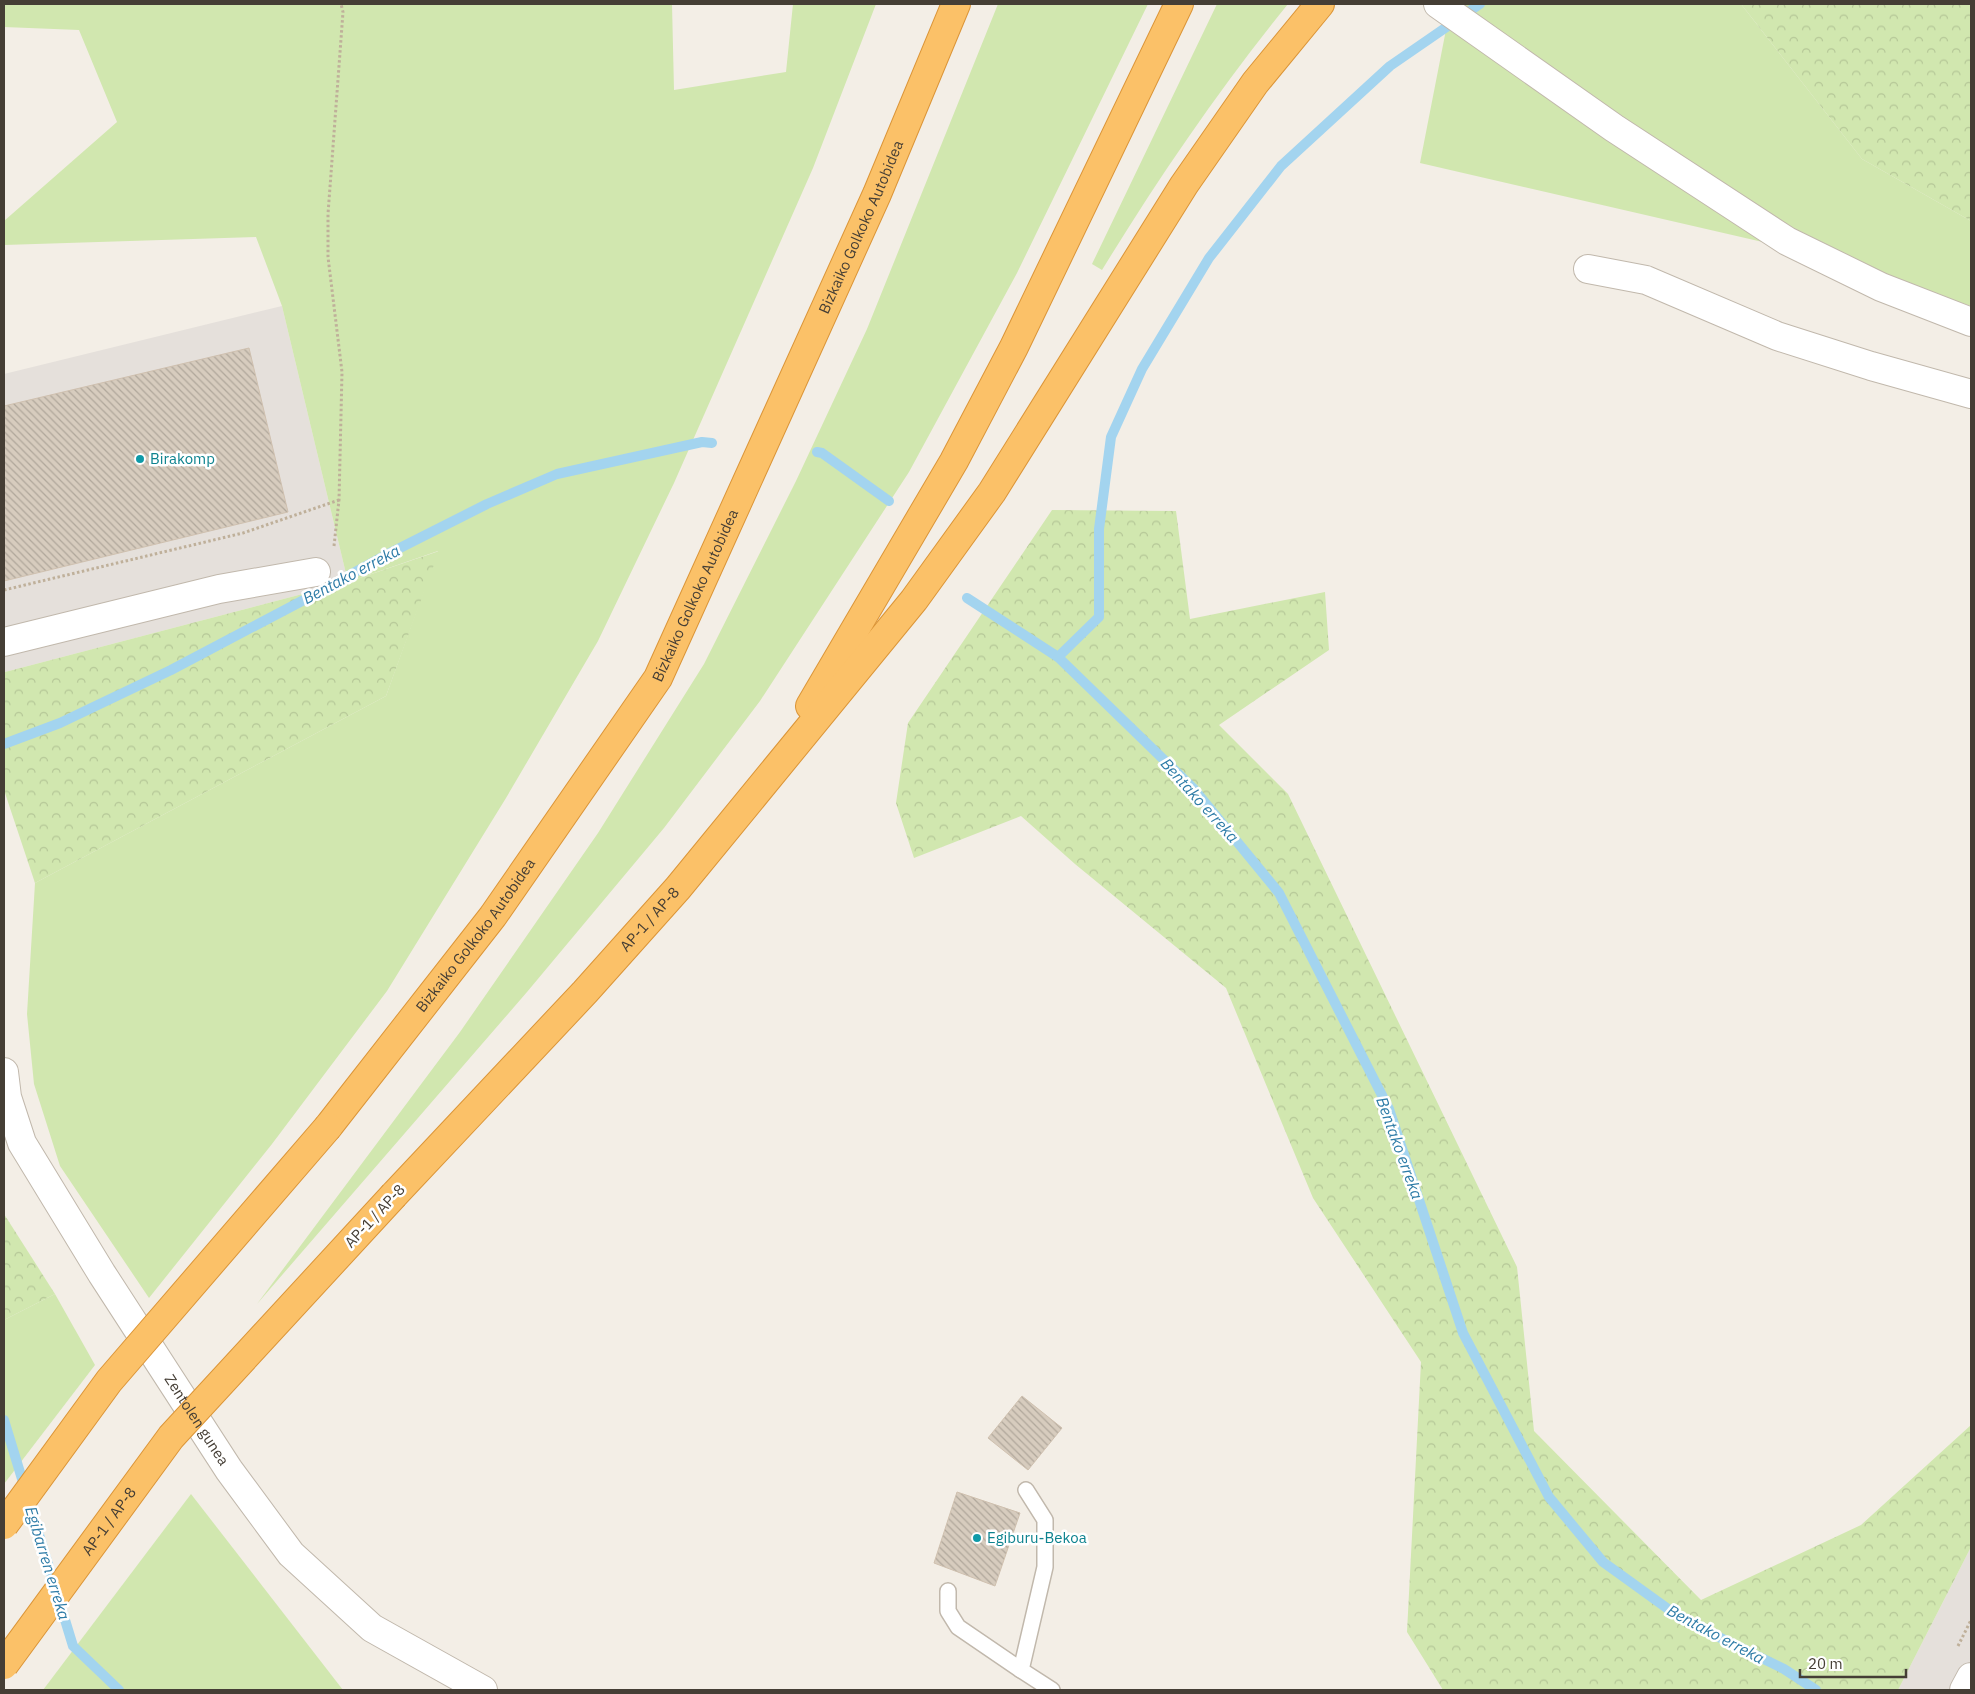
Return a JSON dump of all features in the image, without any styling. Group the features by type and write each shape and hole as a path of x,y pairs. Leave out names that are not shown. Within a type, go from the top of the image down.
{"highway":[{"path":"942,37 943,4"},
{"name":"Bizkaiko Golkoko Autobidea","path":"4,1525 109,1380 328,1127 493,916 658,678 877,194 956,4"},
{"path":"765,783 958,453 1014,347 1179,4"},
{"path":"765,783 914,600 975,515 1072,367 1184,185 1255,83 1320,4"},
{"name":"AP-1 / AP-8","path":"4,1665 171,1437 394,1195 585,992 678,888 765,783"}],"street":[{"path":"1438,4 1601,119 1787,241 1881,287 1971,322"},
{"path":"1588,269 1646,280 1777,336 1870,366 1971,394"},
{"path":"4,642 219,589 316,572"},
{"name":"Zentolen gunea","path":"4,1072 8,1097 22,1143 102,1274 224,1462 291,1554 372,1628 483,1690"},
{"path":"1964,1690 1971,1677"}],"lane":[{"path":"1021,1670 1045,1567 1045,1520 1026,1490"},
{"path":"948,1591 948,1611 958,1627 1052,1690"}],"path":[{"path":"316,572 330,561 334,545 339,500 342,372 328,257 328,214 343,12 341,4"},
{"path":"4,590 243,533 339,500"}],"shaded area":[{"path":"282,306 348,582 5,672 4,677 4,374"},
{"path":"1971,1547 1971,1690 1898,1690"}],"green space":[{"path":"4,4 672,4 674,90 786,72 793,4 876,4 813,168 674,483 598,641 506,798 387,991 272,1144 149,1298 60,1166 34,1084 27,1014 35,883 386,696 438,551 348,582 282,306 256,237 4,245 4,221 117,122 79,30 4,27"},
{"path":"998,4 1148,4 1017,273 909,472 760,701 664,828 527,992 257,1304 460,1032 598,833 704,664 796,481 867,329"},
{"path":"1217,4 1288,4 1238,68 1191,134 1102,270 1092,264"},
{"path":"1451,4 1741,4 1862,159 1971,221 1971,306 1806,252 1420,163"},
{"path":"1741,4 1971,4 1971,221 1862,159"},
{"path":"1052,510 1176,511 1190,619 1325,592 1329,650 1219,725 1288,794 1517,1267 1534,1431 1701,1600 1861,1525 1971,1425 1971,1547 1898,1690 1443,1690 1407,1632 1421,1362 1313,1198 1226,988 1075,864 1021,816 914,858 896,803 908,723"},
{"path":"439,551 386,696 35,883 4,790 5,672 348,582"},
{"path":"4,1214 55,1294 4,1320"},
{"path":"55,1294 95,1365 4,1484 4,1320"},
{"path":"191,1494 343,1690 43,1690"}],"building":[{"name":"Birakomp","path":"249,348 288,512 4,581 4,406"},
{"path":"1022,1396 1062,1428 1028,1470 988,1438"},
{"name":"Egiburu-Bekoa","path":"957,1492 1020,1513 995,1586 934,1563"}],"waterway":[{"path":"1058,657 1099,617 1099,529 1111,437 1142,369 1209,258 1281,166 1390,66 1480,4"},
{"name":"Bentako erreka","path":"4,744 60,723 171,670 384,556 487,504 557,474 702,442 712,443"},
{"name":"Bentako erreka","path":"817,452 822,453 889,501"},
{"name":"Bentako erreka","path":"967,598 1058,657 1193,788 1279,893 1389,1109 1463,1333 1549,1497 1603,1562 1682,1619 1784,1669 1816,1690"},
{"name":"Egibarren erreka","path":"4,1420 73,1646 119,1690"}],"place":[{"name":"Birakomp","path":"140,459"},
{"name":"Egiburu-Bekoa","path":"977,1538"}]}
